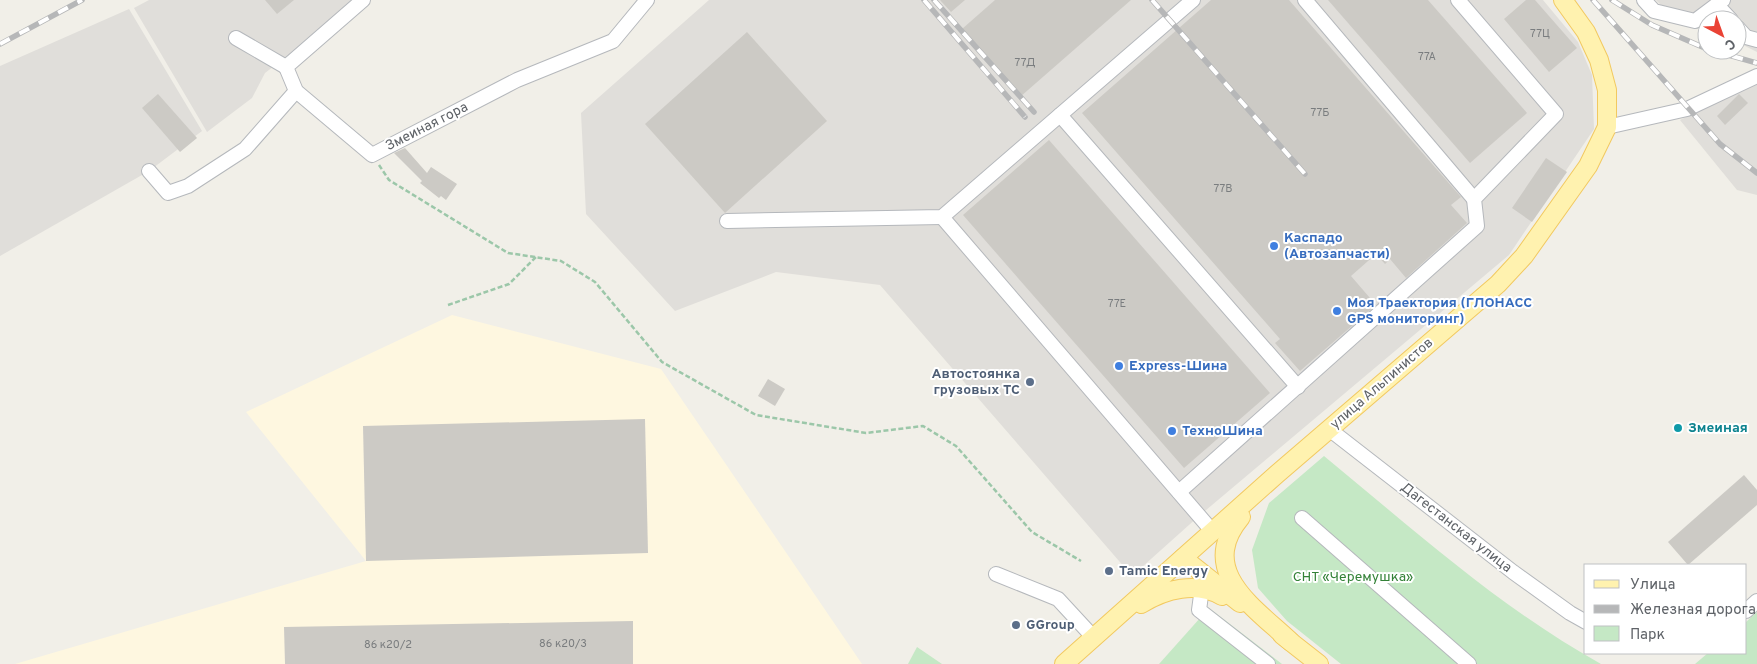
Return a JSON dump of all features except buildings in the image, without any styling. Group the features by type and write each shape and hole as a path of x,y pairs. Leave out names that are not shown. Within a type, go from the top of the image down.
{"main road":[{"name":"улица Альпинистов","path":"1064,664 1277,474 1498,284 1524,256 1588,166 1607,127 1607,90 1599,60 1586,32 1563,0"},
{"path":"1277,474 1227,535 1223,556 1230,579 1242,595 1291,642"},
{"path":"1183,558 1319,664"},
{"path":"1097,635 1151,598 1168,591 1202,588 1213,591 1253,613"}],"street":[{"path":"236,38 286,67 363,0"},
{"name":"Змеиная гора","path":"286,67 296,91 372,155 517,80 613,41 647,0"},
{"path":"728,221 942,216 1193,0"},
{"path":"1179,492 1477,226 1474,199 1305,0"},
{"path":"1458,0 1556,114 1474,199"},
{"path":"1644,0 1654,11 1695,21 1720,3"},
{"path":"1607,127 1687,109 1757,76"},
{"path":"149,171 168,193 188,186 245,150 296,91"},
{"path":"1060,115 1298,387"},
{"path":"942,216 1213,532"},
{"name":"Дагестанская улица","path":"1329,429 1513,572 1584,621"},
{"path":"1302,518 1469,664"},
{"path":"996,574 1058,599 1097,635"},
{"path":"1202,588 1199,610 1268,664"},
{"path":"1747,610 1757,601"}],"path":[{"path":"372,155 389,180 508,253 561,260 595,282 662,362 756,415 866,434 923,426 956,446 1032,532 1081,561"},
{"path":"448,305 509,284 536,257"}],"shaded area":[{"path":"149,0 355,0 348,9 265,73 252,98 207,132 134,8"},
{"path":"709,0 1543,0 1578,42 1592,75 1594,129 1509,255 1199,516 1132,576 880,285 776,272 675,311 586,214 581,113"},
{"path":"1656,0 1757,0 1757,52 1747,47 1747,10 1697,10 1697,23 1662,6"},
{"path":"129,9 202,131 149,171 0,256 0,66"},
{"path":"1757,82 1757,195 1737,190 1680,120"},
{"path":"452,315 661,369 862,664 15,664 366,561 246,412"}],"green space":[{"name":"СНТ «Черемушка»","path":"1324,456 1492,593 1564,642 1601,664 1341,664 1287,621 1258,588 1252,550 1269,503"},
{"path":"1209,608 1282,664 1159,664"},
{"path":"1757,612 1757,664 1695,664 1707,654 1747,654 1747,621"},
{"path":"917,647 942,664 908,664"}],"railway":[{"path":"0,44 82,0"},
{"path":"924,0 1025,117"},
{"path":"934,0 1034,112"},
{"path":"1152,0 1305,174"},
{"path":"1593,0 1720,144 1757,173"},
{"path":"1612,0 1652,25 1697,45"},
{"path":"1746,60 1757,63"}],"place":[{"name":"Каспадо (Автозапчасти)","path":"1274,246"},
{"name":"Моя Траектория (ГЛОНАСС GPS мониторинг)","path":"1337,311"},
{"name":"Express-Шина","path":"1119,366"},
{"name":"Автостоянка грузовых ТС","path":"1030,382"},
{"name":"Змеиная","path":"1678,428"},
{"name":"ТехноШина","path":"1172,431"},
{"name":"Tamic Energy","path":"1109,571"},
{"name":"GGroup","path":"1016,625"}]}
